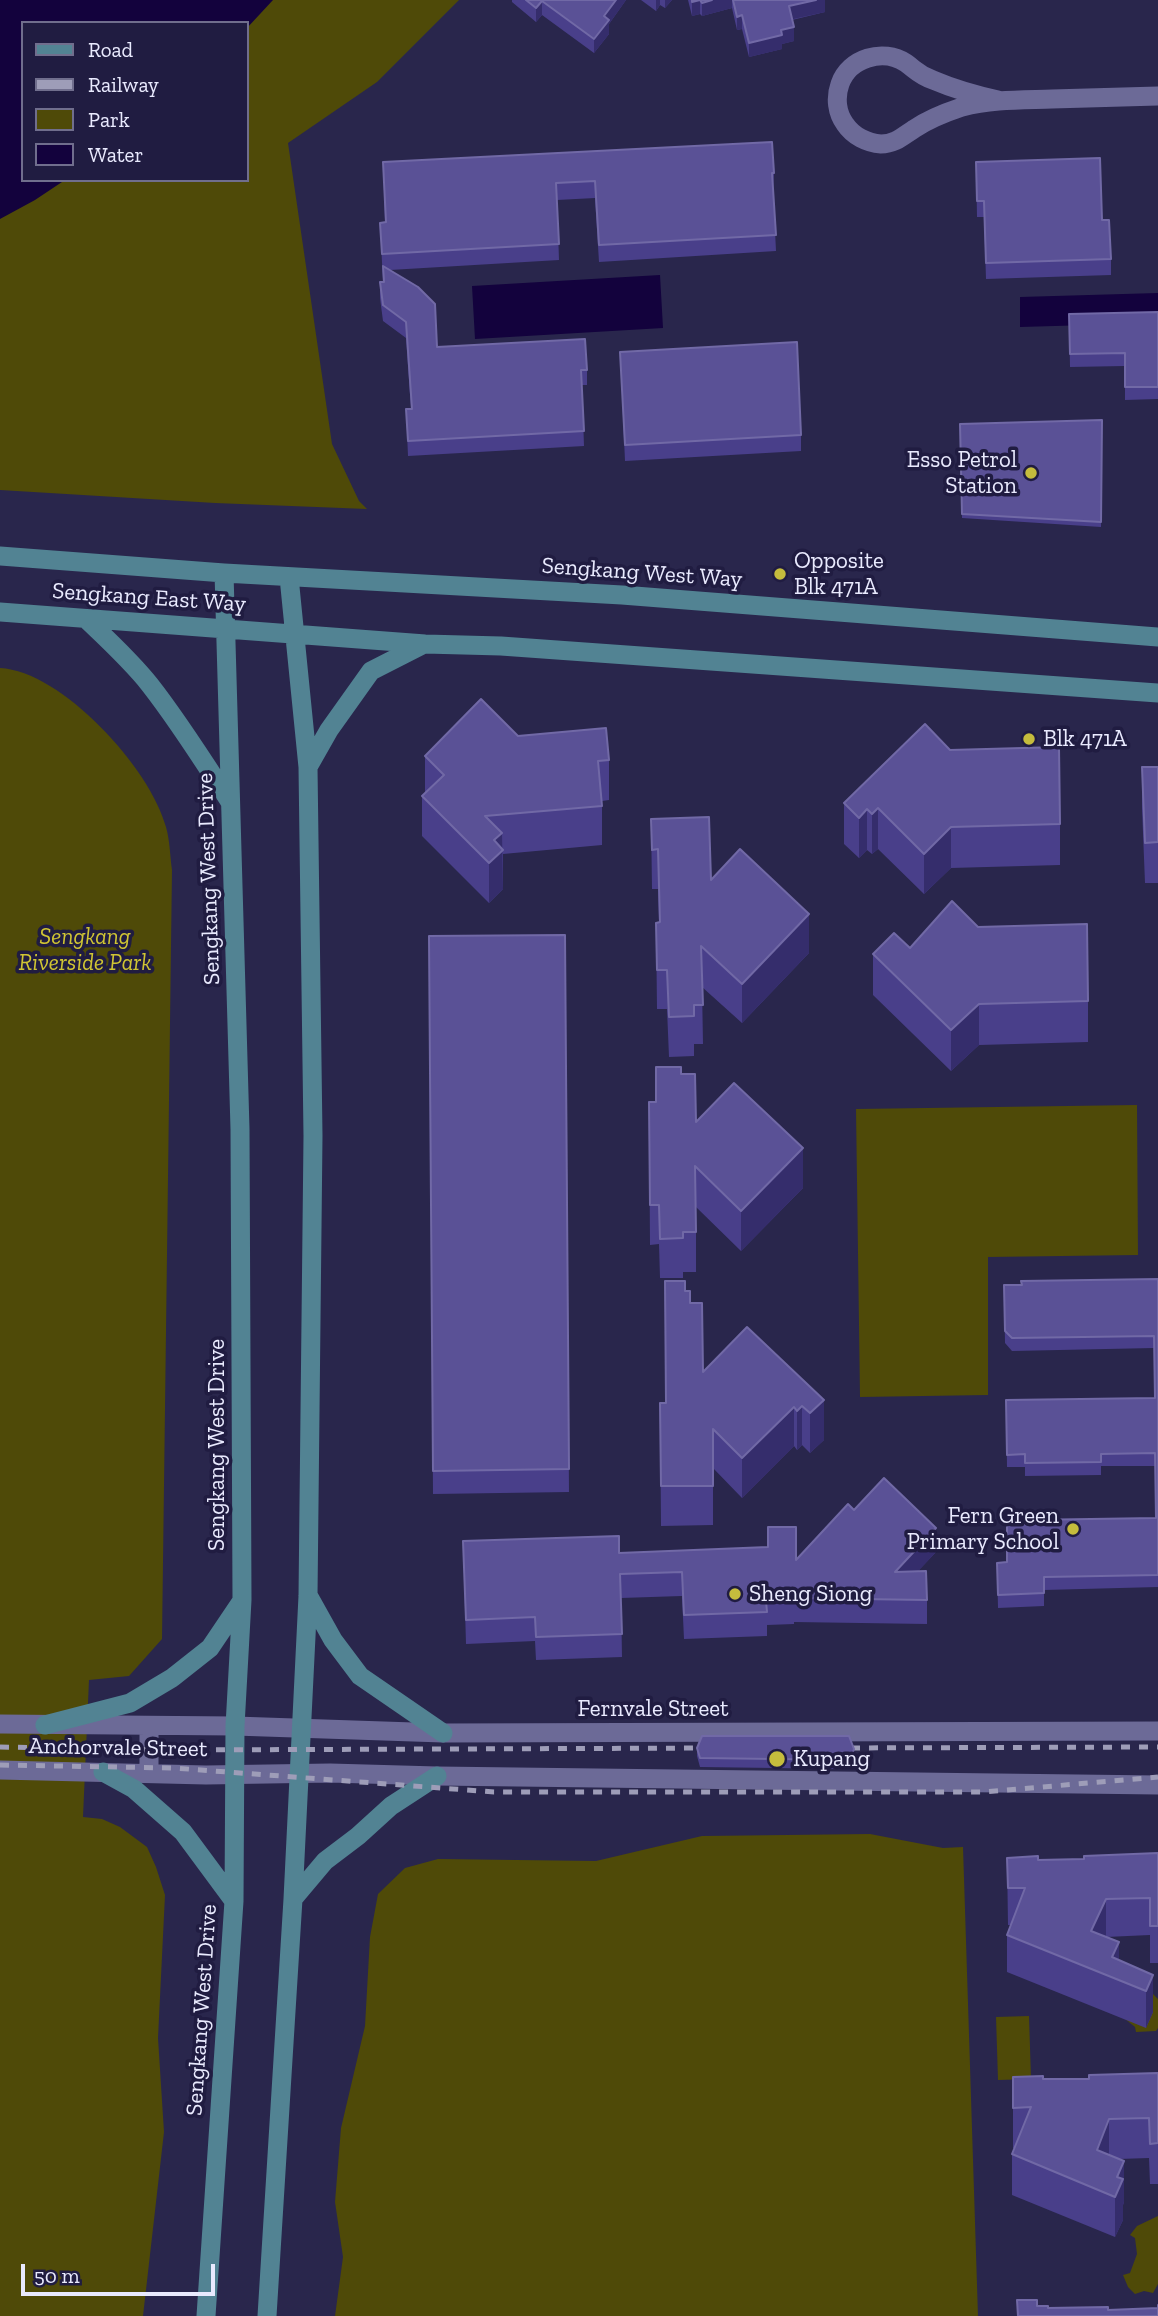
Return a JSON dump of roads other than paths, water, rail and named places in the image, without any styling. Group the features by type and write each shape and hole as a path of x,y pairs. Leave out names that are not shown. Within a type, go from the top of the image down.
{"main road":[{"name":"Sengkang East Way","path":"0,556 289,577"},
{"name":"Sengkang West Drive","path":"206,2316 234,1902 235,1726 242,1600 240,1129 224,573"},
{"path":"267,2316 293,1899 308,1596 313,1136 308,768 289,577"},
{"name":"Sengkang West Way","path":"289,577 622,595 1158,637"},
{"name":"Sengkang East Way","path":"0,612 294,634"},
{"path":"86,619 150,685 186,733 231,804"},
{"path":"294,634 425,644 501,646 1158,693"},
{"path":"308,768 329,730 370,671 425,644"},
{"path":"308,1596 332,1640 360,1676 443,1733"},
{"path":"45,1725 130,1703 172,1678 210,1648 242,1600"},
{"path":"103,1772 134,1789 183,1832 234,1902"},
{"path":"293,1899 326,1861 391,1806 437,1776"}],"street":[{"path":"998,100 963,93 917,74 906,63 879,55 852,66 843,77 837,106 848,129 858,137 882,144 894,142 915,128 961,107 998,100 1158,96"},
{"name":"Anchorvale Street","path":"0,1724 149,1726"},
{"path":"149,1726 149,1773"},
{"name":"Fernvale Street","path":"149,1726 443,1733 1158,1731"},
{"name":"Anchorvale Street","path":"0,1770 235,1774"},
{"path":"235,1774 1158,1785"}],"water":[{"path":"0,0 273,0 248,27 248,21 21,21 21,182 62,182 0,219"},
{"path":"660,275 663,328 475,339 472,286"},
{"path":"1158,293 1158,323 1020,327 1020,297"}],"railway":[{"path":"0,1747 174,1750 717,1748"},
{"path":"833,1748 1158,1747"},
{"path":"0,1765 174,1768 494,1792 984,1792 1158,1777"}],"place":[{"name":"Esso Petrol Station","path":"1031,473"},
{"name":"Opposite Blk 471A","path":"780,574"},
{"name":"Blk 471A","path":"1029,739"},
{"name":"Fern Green Primary School","path":"1073,1529"},
{"name":"Sheng Siong","path":"735,1594"},
{"name":"Kupang","path":"777,1759"}],"park label":[{"name":"Sengkang Riverside Park","path":"85,950"}]}
